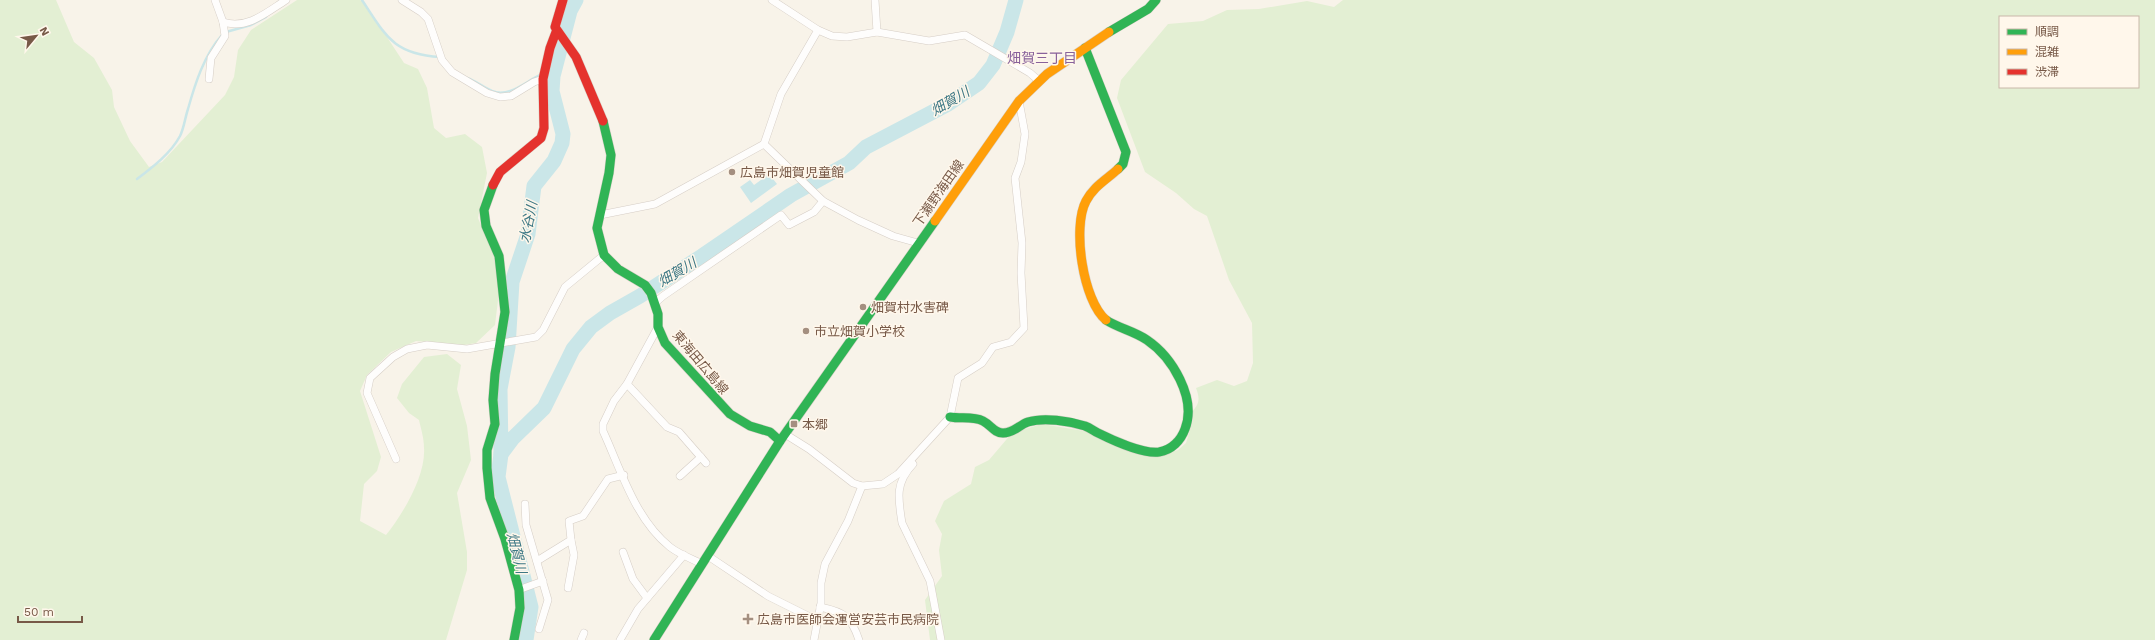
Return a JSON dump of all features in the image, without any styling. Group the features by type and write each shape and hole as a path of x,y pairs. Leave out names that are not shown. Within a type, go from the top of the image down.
{"street":[{"path":"209,79 211,58 225,36 223,22 215,0"},
{"path":"223,22 231,25 255,20 286,0"},
{"path":"402,0 422,12 428,19 442,60 452,72 487,93 500,97 511,96 534,82 543,79"},
{"path":"514,640 520,608 520,589 505,539 497,521 490,498 487,468 487,450 495,424 493,394 503,342 505,312 501,266 496,248 486,226 484,210 493,185 500,172 541,138 544,128 543,79 550,48 558,34 555,21 563,0"},
{"path":"772,0 818,30 832,36 841,37 877,32 929,41 965,35 1030,73 1038,80"},
{"path":"875,0 877,32"},
{"name":"下瀬野海田線","path":"782,437 1019,101 1038,80 1085,48 1148,9 1156,0"},
{"path":"600,214 654,204 764,144 781,94 818,30"},
{"name":"東海田広島線","path":"558,34 569,46 578,62 603,123 610,145 610,165 600,214 598,236 604,255 618,269 645,285 655,302 658,314 658,327 665,343 720,404 741,422 782,437"},
{"path":"950,417 982,421 996,432 1004,434 1024,424 1036,421 1076,424 1087,426 1098,434 1150,452 1164,451 1170,447 1180,439 1186,428 1188,416 1184,388 1167,361 1147,340 1105,320 1094,308 1090,298 1079,232 1081,212 1091,193 1099,183 1122,166 1126,160 1126,152 1085,48"},
{"path":"654,640 782,437 809,449 842,476 862,486 887,483 926,446 950,417 958,378 982,363 993,347 1011,342 1024,328 1021,273 1022,243 1015,178 1021,162 1025,134 1019,101"},
{"path":"764,144 823,201 858,220 893,236 918,243"},
{"path":"655,302 781,215 789,225 814,212 823,201"},
{"path":"396,459 367,394 370,378 394,357 407,349 427,345 467,349 536,337 543,330 565,287 604,255"},
{"path":"658,327 639,358 627,384 614,401 603,424 603,431 638,507 648,523 670,547 684,555 705,560 768,596 816,620"},
{"path":"627,384 666,427 679,432 704,460 680,476"},
{"path":"926,446 922,454 900,481 901,515 902,523 930,581 941,640"},
{"path":"568,588 574,555 569,521 583,516 608,479 624,475"},
{"path":"814,640 816,620 820,607 825,564 848,521 862,486"},
{"path":"525,504 526,525 537,561 541,582 548,600 539,630"},
{"path":"537,561 571,540"},
{"path":"623,552 633,579 647,598"},
{"path":"620,640 647,598 684,555"},
{"path":"520,589 541,582"},
{"path":"820,607 833,610 850,619 859,640"}],"green space":[{"path":"0,0 56,0 74,42 94,58 112,90 114,107 130,141 149,167 162,162 225,95 234,77 238,50 251,30 297,0 360,0 364,2 404,63 418,69 427,88 434,128 446,138 465,134 482,147 487,173 478,218 490,247 498,257 499,292 495,325 476,343 464,345 416,341 391,352 367,375 360,391 381,457 377,471 364,484 360,521 386,535 412,494 424,459 424,441 419,420 409,413 397,398 402,384 424,357 447,354 461,365 457,389 467,426 471,460 457,493 467,552 467,570 446,640 0,640"},
{"path":"1343,0 2155,0 2155,640 930,640 925,600 942,576 939,550 942,534 935,521 944,501 971,484 975,467 989,460 1012,433 1042,424 1102,434 1162,455 1178,450 1186,443 1193,420 1192,413 1198,401 1196,388 1217,380 1234,386 1247,381 1253,363 1252,323 1229,280 1207,216 1194,209 1176,193 1145,172 1117,98 1121,80 1168,24 1203,21 1227,10 1259,9 1307,1 1334,7"}],"water":[{"path":"769,174 777,184 751,203 740,187 750,180 754,185"}],"waterway":[{"path":"362,0 378,24 392,41 411,52 440,57"},
{"name":"水谷川","path":"526,640 531,607 498,477 501,454 500,389 508,347 512,282 528,234 534,186 554,161 562,143 563,134 552,91 553,76 570,11 576,0"},
{"name":"畑賀川","path":"501,454 513,438 544,408 573,349 591,327 610,313 640,296 702,256 791,195 849,163 866,147 948,104 979,83 993,65 1007,32 1016,0"},
{"path":"226,32 251,25 266,17"},
{"path":"137,179 167,154 180,136 201,70 210,51 222,35"},
{"name":"水谷川","path":"548,72 554,70"},
{"path":"467,78 498,93 511,91 540,75"}],"traffic: fast":[{"path":"1109,32 1148,9 1156,0"},
{"path":"1085,48 1126,152 1123,164 1118,169"},
{"path":"603,121 611,155 609,173 597,228 604,255 618,269 645,285 651,293 658,314 658,327 665,343 730,414 750,426 770,432 780,441"},
{"path":"493,185 484,210 486,226 499,256 505,312 495,374 493,400 495,424 487,450 487,468 490,498 505,539 519,590 520,608 514,640"},
{"path":"654,640 780,441 935,221"},
{"path":"950,417 979,419 1000,433 1010,432 1028,422 1041,420 1064,421 1085,426 1119,443 1136,449 1159,452 1172,447 1183,433 1188,417 1188,404 1180,379 1173,367 1156,347 1142,337 1106,320"}],"traffic: slow":[{"path":"935,221 1019,101 1047,74 1109,32"},
{"path":"1106,320 1098,310 1091,297 1086,281 1082,263 1080,228 1082,213 1089,196 1096,187 1118,169"}],"traffic: jam":[{"path":"563,0 555,27 576,57 603,121"},
{"path":"493,185 500,172 541,138 544,128 543,79 550,48 556,32"}],"place":[{"name":"広島市畑賀児童館","path":"732,172"},
{"name":"畑賀村水害碑","path":"863,307"},
{"name":"市立畑賀小学校","path":"806,331"},
{"name":"本郷","path":"794,424"},
{"name":"広島市医師会運営安芸市民病院","path":"748,619"}],"district":[{"name":"畑賀三丁目","path":"1042,58"}]}
